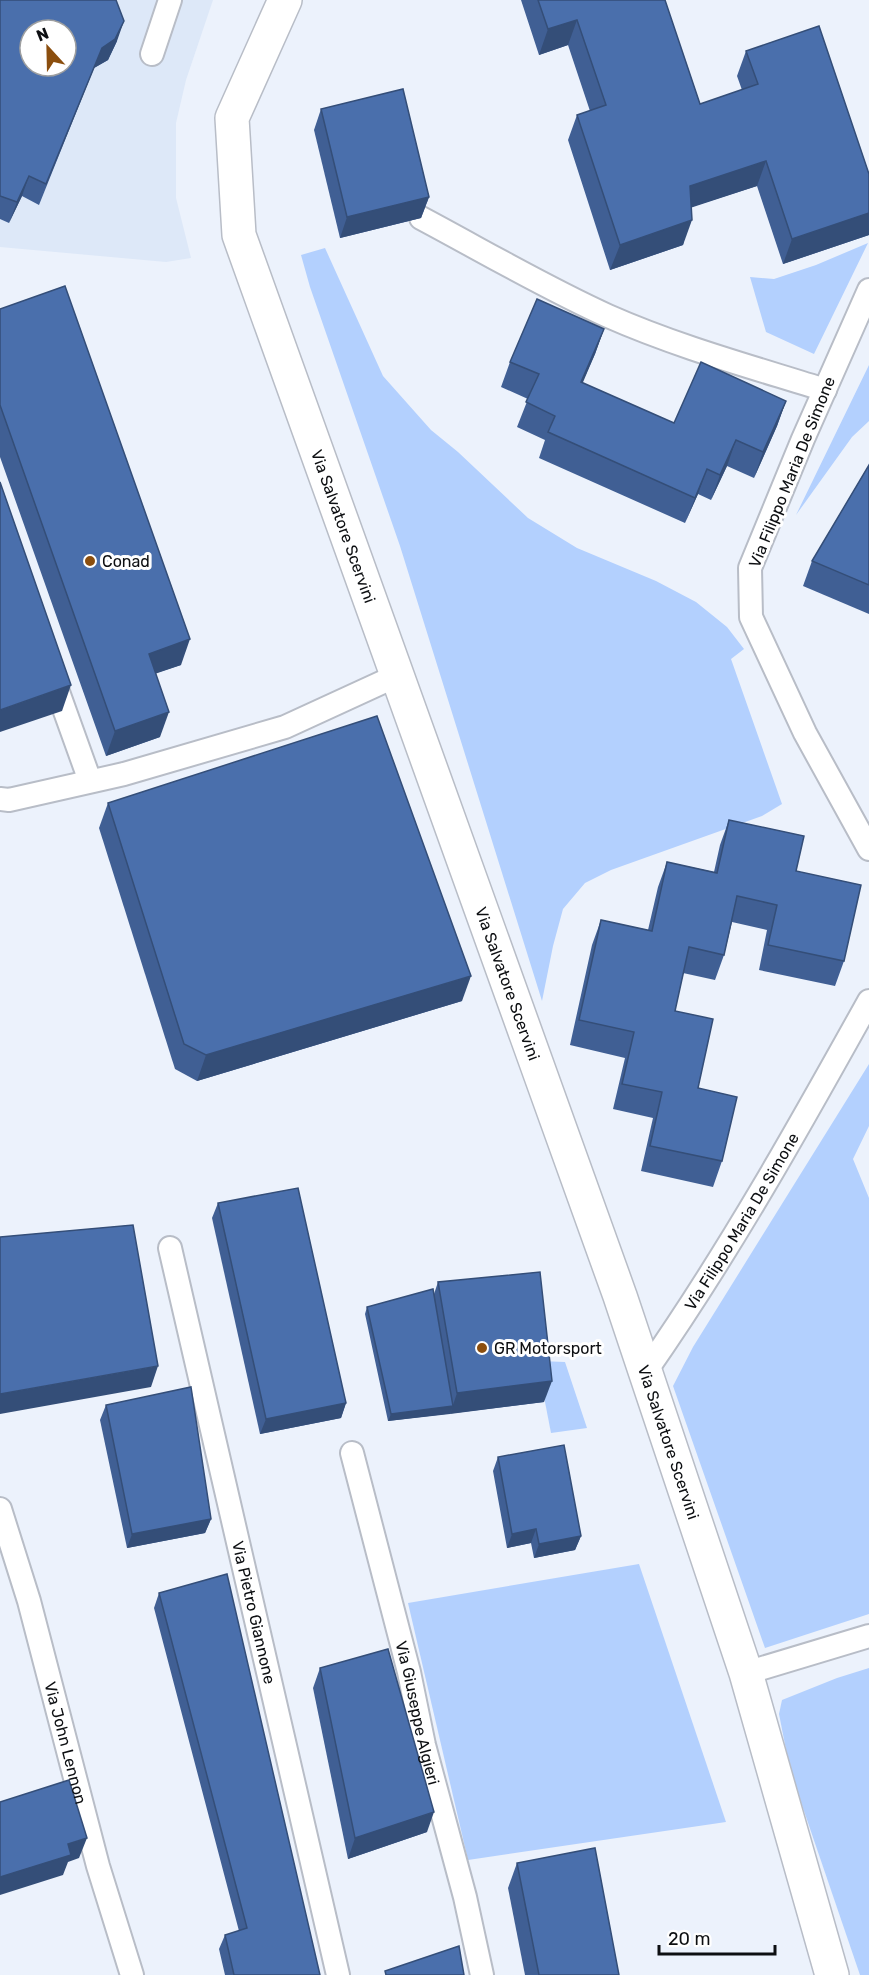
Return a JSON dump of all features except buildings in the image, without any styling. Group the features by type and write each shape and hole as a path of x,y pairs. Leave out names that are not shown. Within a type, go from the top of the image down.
{"main road":[{"name":"Via Salvatore Scervini","path":"285,0 232,118 239,235 620,1296 746,1674 832,1975"}],"lane":[{"path":"152,54 170,0"},
{"path":"421,218 608,316 691,348 825,390"},
{"name":"Via Filippo Maria De Simone","path":"869,290 750,568 751,617 805,733 869,849"},
{"path":"44,654 90,781"},
{"path":"0,799 9,800 124,774 285,727 396,676"},
{"name":"Via Filippo Maria De Simone","path":"620,1296 646,1371 721,1257 869,1001"},
{"name":"Via Pietro Giannone","path":"170,1248 338,1975"},
{"name":"Via Giuseppe Algieri","path":"352,1453 409,1672 424,1745 465,1897 482,1975"},
{"name":"Via John Lennon","path":"0,1509 29,1601 98,1866 132,1975"},
{"path":"746,1674 869,1636"}],"shaded area":[{"path":"0,0 213,0 186,80 176,123 176,198 191,258 166,262 0,247"},
{"path":"868,243 814,354 766,332 750,277 774,279 816,265"},
{"path":"325,248 383,376 431,430 458,452 528,518 577,548 656,581 696,602 727,627 744,649 731,659 782,804 762,816 611,870 585,883 563,909 542,1001 400,546 310,287 301,255"},
{"path":"869,365 869,421 852,437 796,515"},
{"path":"869,1064 869,1126 853,1159 869,1198 869,1614 765,1648 673,1386 693,1347"},
{"path":"540,1361 565,1362 587,1428 551,1433"},
{"path":"639,1564 726,1822 468,1860 408,1603"},
{"path":"869,1668 869,1975 860,1975 790,1770 779,1714 782,1700"}],"place":[{"name":"Conad","path":"90,561"},
{"name":"GR Motorsport","path":"482,1348"}]}
